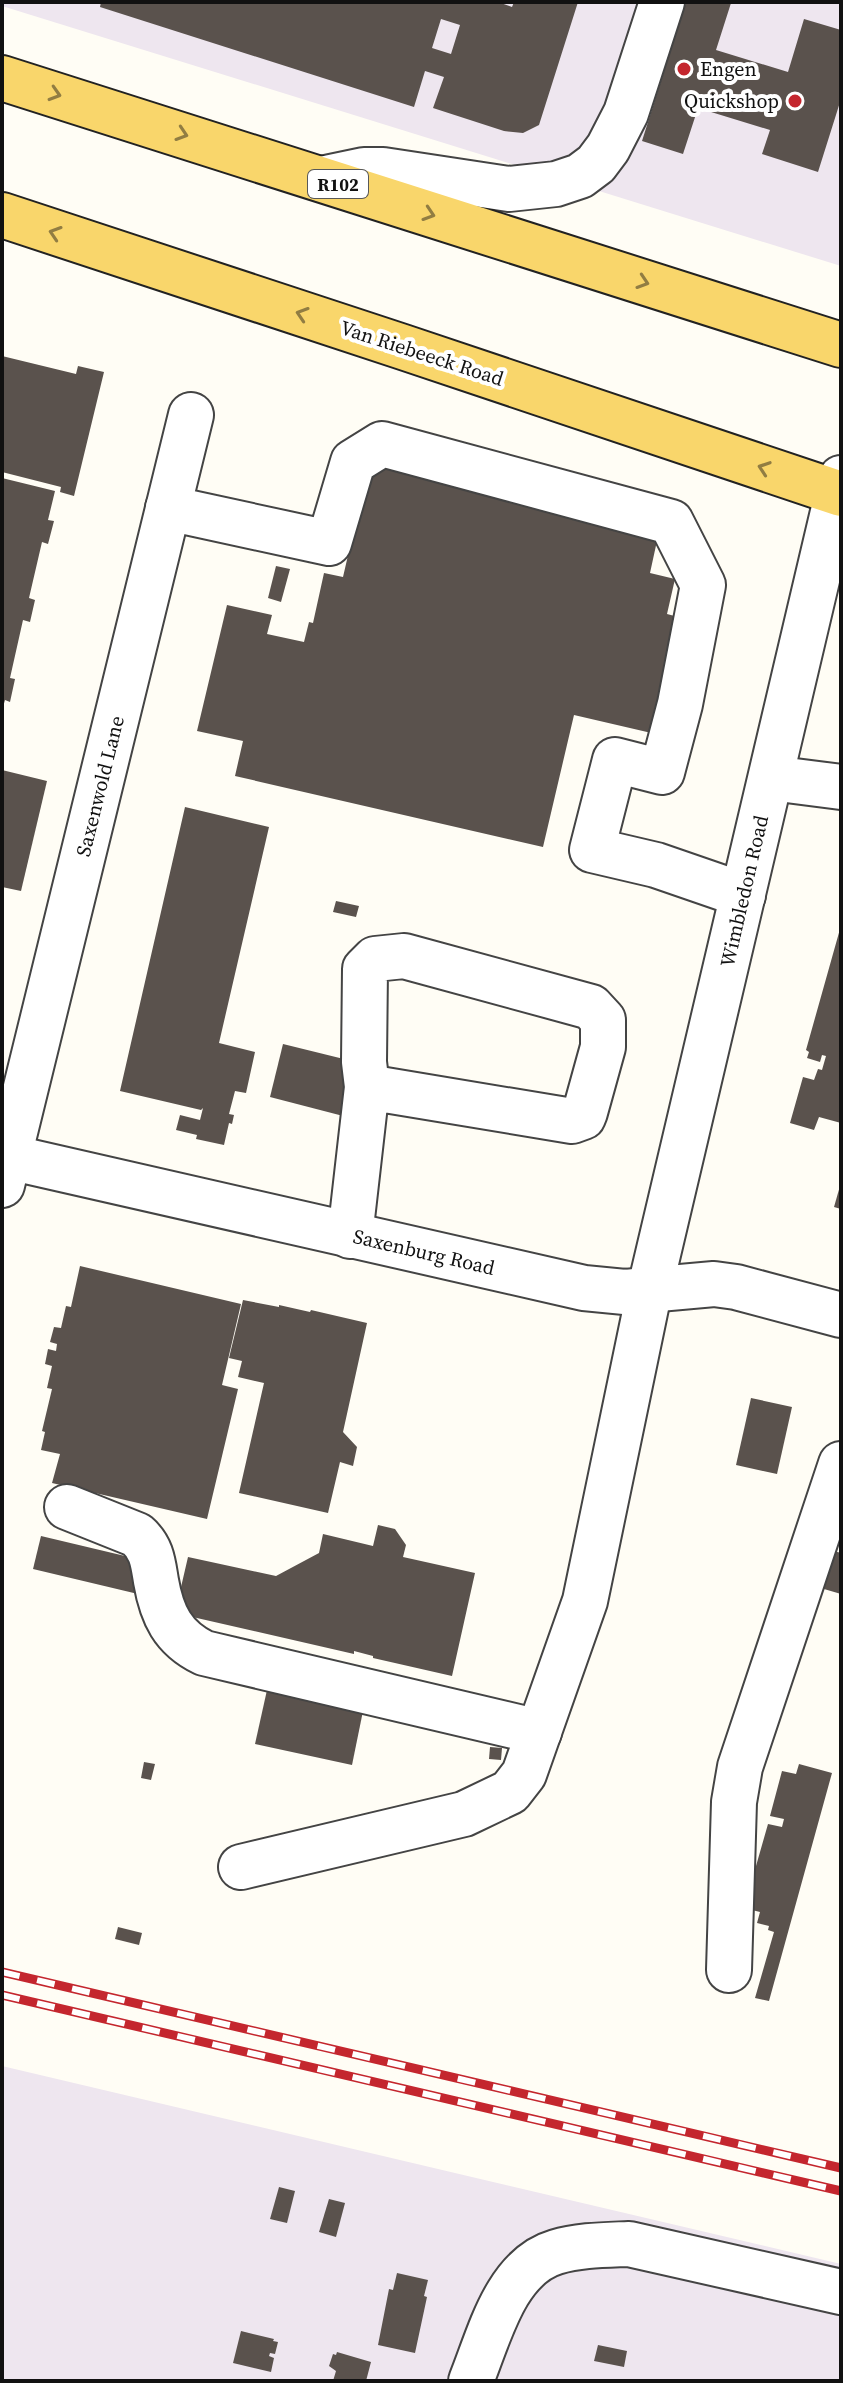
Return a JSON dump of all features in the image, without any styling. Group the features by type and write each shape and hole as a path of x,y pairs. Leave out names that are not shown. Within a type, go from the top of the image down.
{"main road":[{"name":"R102","path":"2,78 841,345"},
{"name":"Van Riebeeck Road","path":"2,215 840,488"}],"street":[{"path":"321,179 364,170 383,170 509,189 556,184 580,176 596,164 608,148 626,113 662,2"},
{"name":"Saxenwold Lane","path":"6,1171 191,415"},
{"path":"168,508 329,543 353,462 382,444 671,522 703,585 680,704 662,772 615,760 592,850 656,865 743,895"},
{"name":"Wimbledon Road","path":"241,1867 464,1814 510,1792 524,1774 585,1601 650,1288 840,488"},
{"path":"771,778 841,787"},
{"path":"350,1236 367,1087 364,978 365,969 375,959 404,956 591,1007 603,1020 603,1047 585,1112 583,1117 572,1121 367,1087"},
{"name":"Saxenburg Road","path":"6,1171 350,1236 584,1288 625,1292 714,1284 841,1315"},
{"path":"729,1970 734,1802 740,1767 841,1464"},
{"path":"67,1507 137,1535 145,1542 153,1560 166,1620 191,1647 204,1653 539,1732"},
{"path":"471,2381 507,2292 532,2263 555,2252 595,2245 629,2244 841,2292"}],"shaded area":[{"path":"2,2 841,2 841,266 2,6"},
{"path":"2,2066 841,2264 841,2381 2,2381"}],"building":[{"path":"101,2 498,2 512,7 514,2 578,2 539,125 523,133 504,131 433,108 444,77 425,71 414,107 100,7","holes":["441,19 460,25 451,54 432,48"]},
{"path":"686,2 731,3 716,50 788,72 804,19 841,30 841,99 818,172 762,154 770,130 698,108 683,154 642,141"},
{"path":"2,356 76,374 78,366 104,372 74,496 60,492 61,487 2,472"},
{"path":"370,460 660,527 650,573 675,579 667,614 686,619 660,735 574,715 543,847 235,776 243,741 197,731 227,605 272,615 267,634 304,642 309,622 313,623 324,573 343,577"},
{"path":"2,478 55,491 48,520 54,521 48,544 42,542 29,598 35,600 30,622 23,620 10,678 15,679 10,702 5,700 3,707"},
{"path":"276,566 290,569 281,602 268,598"},
{"path":"2,770 47,781 21,891 2,887"},
{"path":"185,807 269,827 219,1043 255,1052 246,1093 235,1091 229,1114 234,1115 224,1145 196,1139 197,1135 176,1130 180,1115 200,1120 203,1108 120,1091"},
{"path":"336,901 359,906 356,917 333,912"},
{"path":"840,929 841,1123 819,1117 814,1130 790,1123 803,1077 814,1080 818,1069 822,1070 826,1056 822,1055 820,1062 807,1058 809,1052 806,1050"},
{"path":"283,1044 360,1063 347,1117 270,1097"},
{"path":"841,1186 841,1209 834,1207"},
{"path":"80,1266 241,1304 222,1385 238,1389 207,1519 52,1483 60,1454 41,1450 52,1389 47,1388 52,1366 45,1364 48,1349 56,1351 57,1344 50,1342 54,1327 61,1328 66,1306 71,1307"},
{"path":"243,1300 311,1310 367,1323 343,1432 357,1447 353,1466 340,1462 328,1513 239,1493 264,1383 238,1377 242,1361 229,1358"},
{"path":"751,1398 792,1407 777,1474 736,1465"},
{"path":"378,1525 395,1529 406,1545 403,1557 475,1573 452,1676 354,1651 354,1654 175,1613 188,1557 276,1576 319,1553 323,1534 373,1546"},
{"path":"41,1536 146,1561 138,1594 33,1569"},
{"path":"834,1551 841,1553 841,1594 824,1589"},
{"path":"267,1690 363,1711 352,1765 255,1744"},
{"path":"490,1747 502,1748 501,1760 489,1759"},
{"path":"144,1762 155,1764 151,1780 141,1778"},
{"path":"799,1764 832,1773 769,2001 755,1998 774,1932 768,1930 769,1926 757,1923 760,1912 744,1908 768,1824 782,1827 784,1819 770,1816 782,1771 796,1774"},
{"path":"118,1927 142,1933 139,1945 115,1939"},
{"path":"279,2187 295,2191 287,2223 270,2219"},
{"path":"329,2199 345,2203 336,2237 319,2232"},
{"path":"397,2273 428,2280 415,2353 378,2345 389,2289 393,2290"},
{"path":"241,2331 278,2342 275,2354 270,2353 269,2356 274,2358 271,2372 233,2363"},
{"path":"598,2345 627,2351 624,2367 594,2361"},
{"path":"337,2352 371,2362 366,2381 333,2381 336,2371 329,2366 333,2354"}],"railway":[{"path":"2,1972 841,2168"},
{"path":"2,1995 841,2191"}],"place":[{"name":"Engen","path":"684,69"},
{"name":"Quickshop","path":"795,101"}]}
